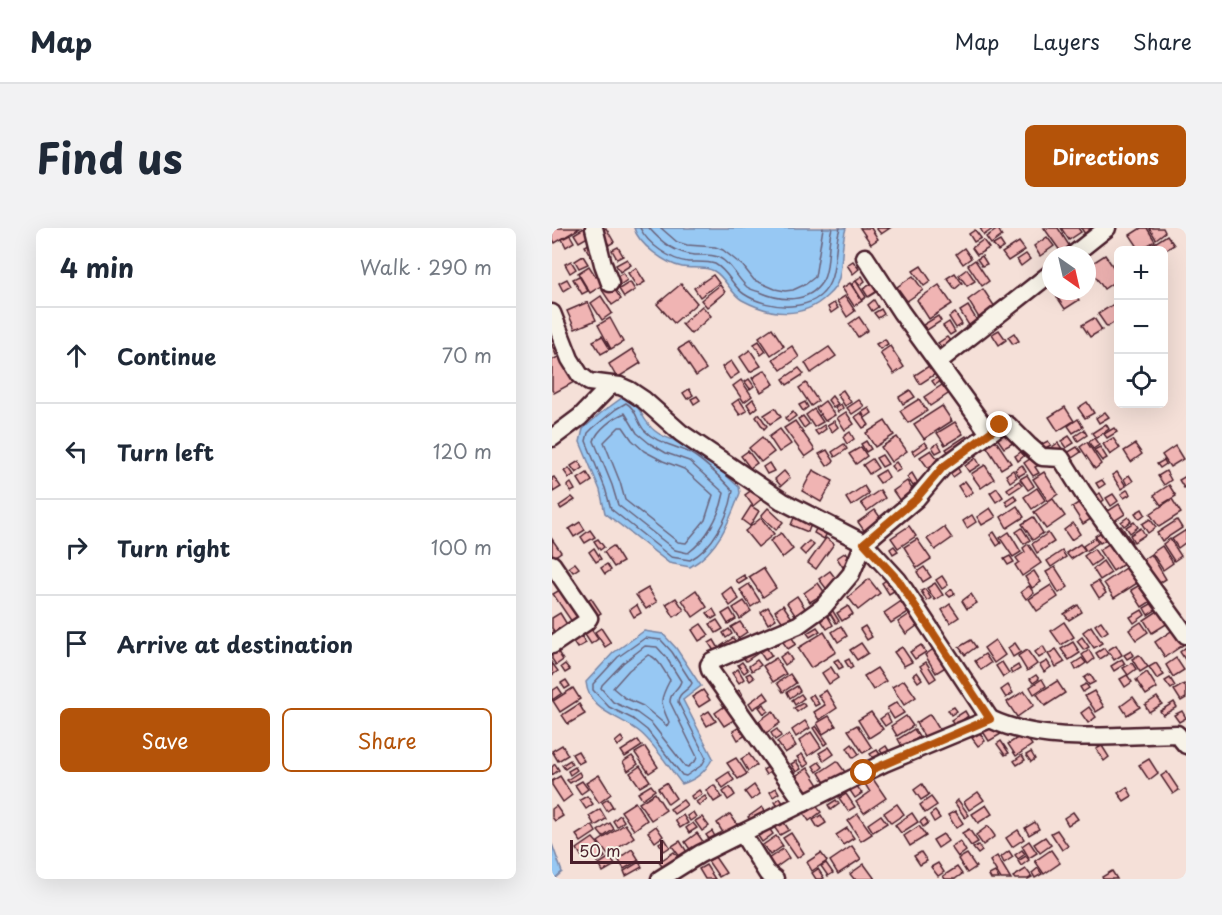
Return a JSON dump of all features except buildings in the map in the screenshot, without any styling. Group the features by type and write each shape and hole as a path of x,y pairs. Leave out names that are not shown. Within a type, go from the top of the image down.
{"street":[{"path":"594,228 610,282"},
{"path":"1084,246 1107,228"},
{"path":"865,257 901,312 989,434"},
{"path":"938,362 1042,280"},
{"path":"552,313 570,359 580,375 588,382 620,386 628,390 644,400 681,433 782,501 864,543 898,580 990,719 1005,726 1056,735 1183,735"},
{"path":"552,438 580,417 610,386"},
{"path":"804,803 710,670 709,665 712,661 798,625 823,607 851,574 864,543 916,499 943,467 1000,425 1008,425 1042,457 1061,458 1186,635"},
{"path":"552,564 589,618 552,645"},
{"path":"660,879 700,854 884,763 990,719"},
{"path":"742,833 767,873 775,879"}],"water":[{"path":"634,228 846,228 840,272 834,288 817,304 797,312 786,313 764,309 742,300 714,271 682,267 668,262 647,247"},
{"path":"626,395 635,403 655,431 697,450 739,487 740,493 721,535 708,553 690,567 669,563 605,513 600,490 580,442 583,429"},
{"path":"644,631 663,634 676,648 701,686 683,700 713,758 700,774 682,784 658,751 641,733 600,707 588,692 586,682 613,653"},
{"path":"552,844 562,872 554,879 552,879"}],"route":[{"path":"864,773 990,719 898,580 864,543 916,499 943,467 1000,425"}]}
